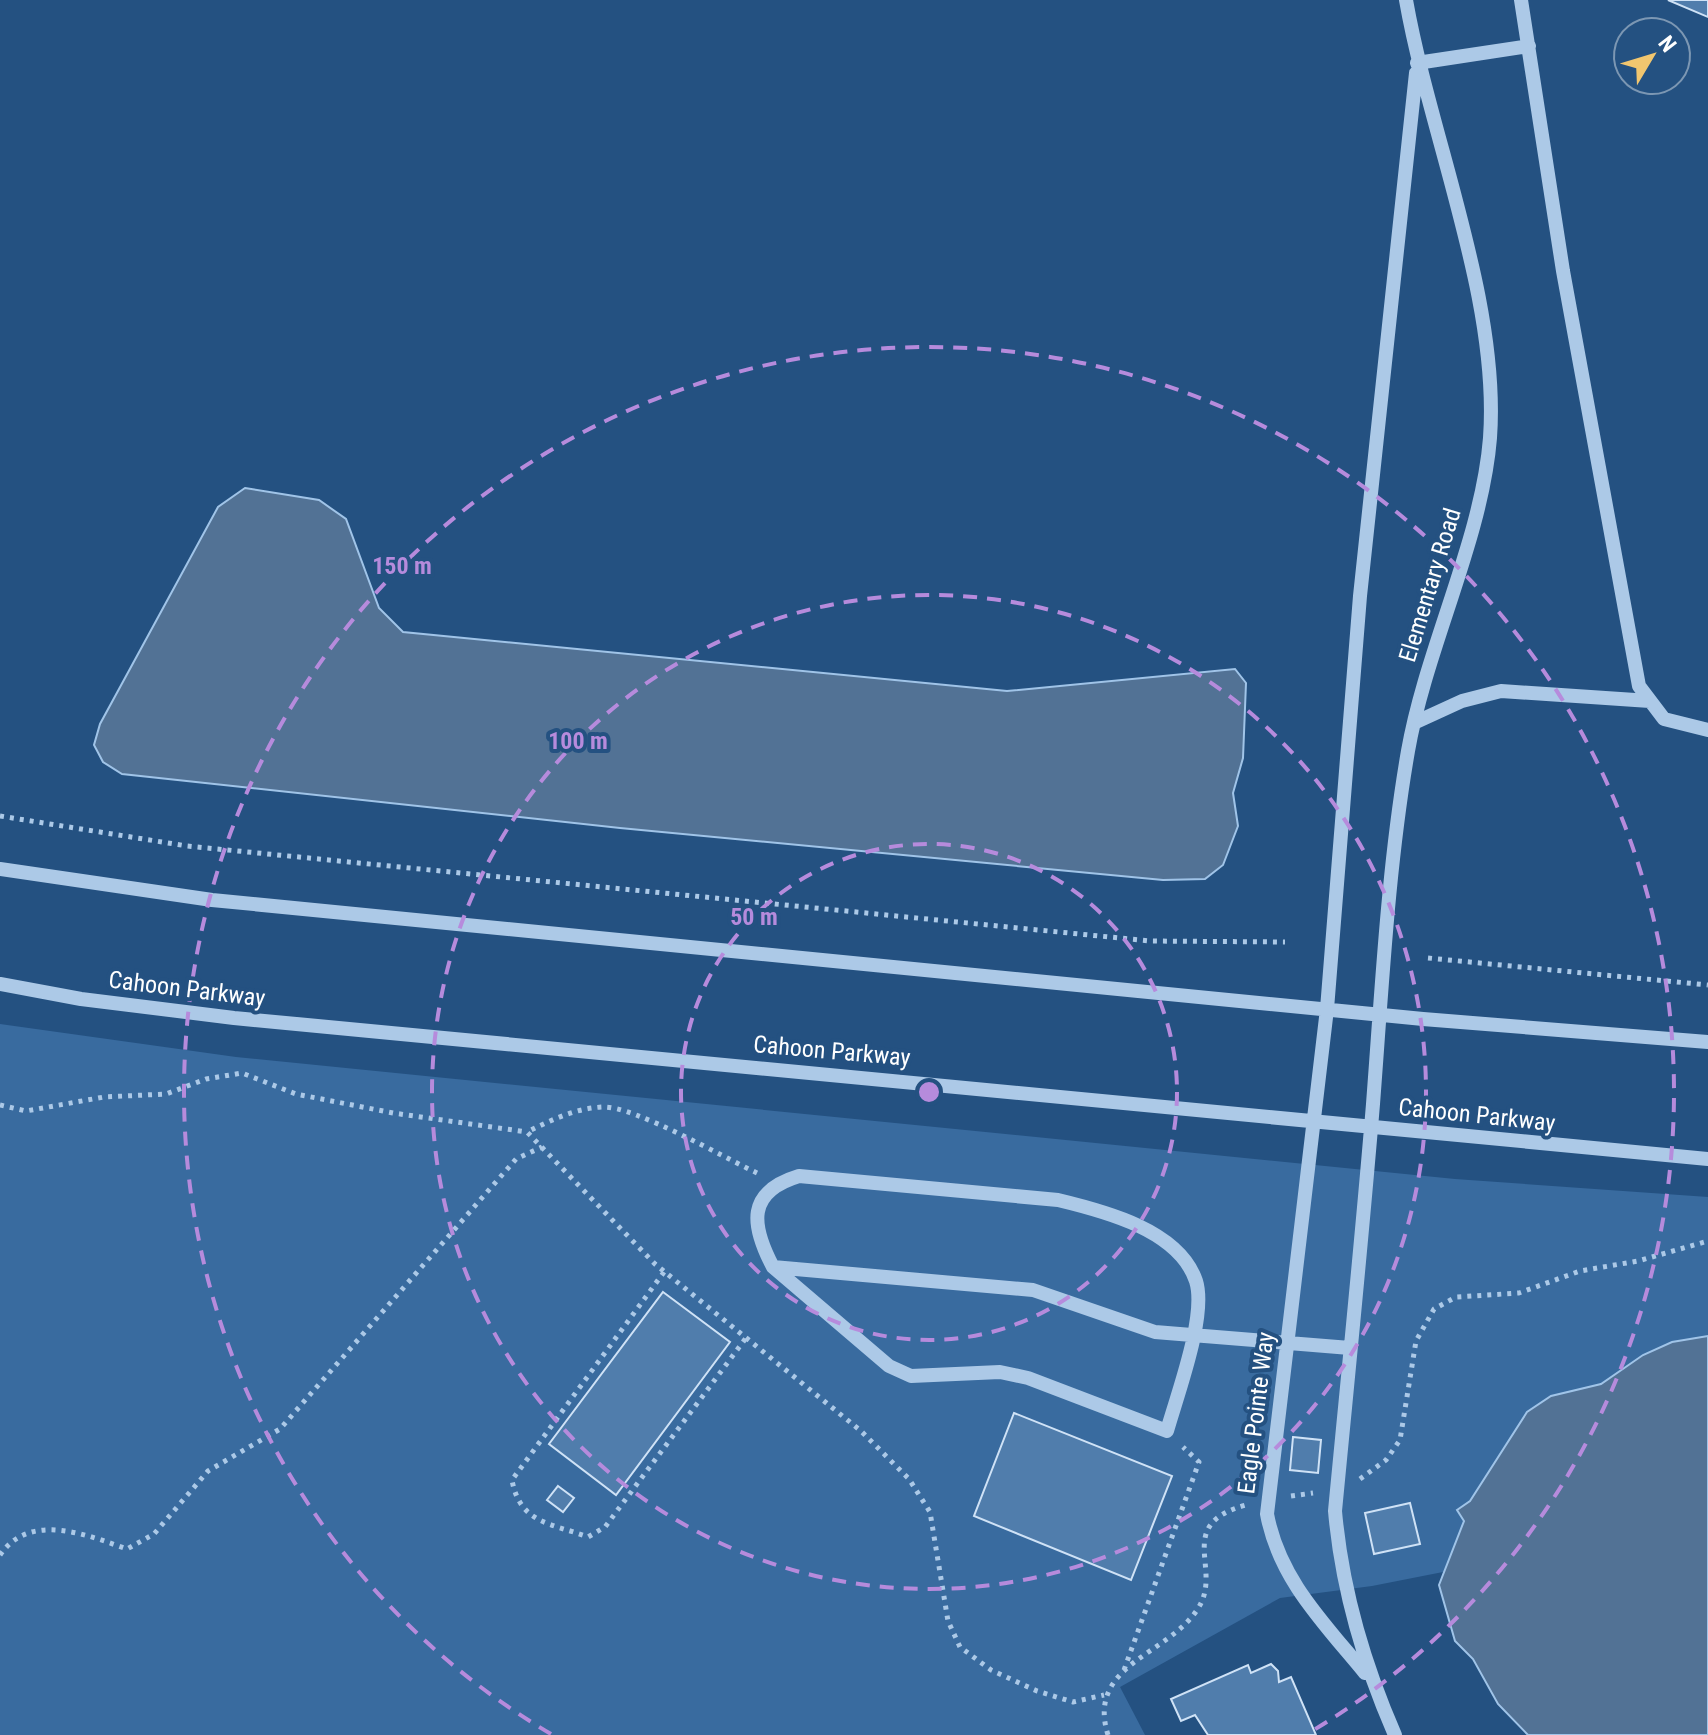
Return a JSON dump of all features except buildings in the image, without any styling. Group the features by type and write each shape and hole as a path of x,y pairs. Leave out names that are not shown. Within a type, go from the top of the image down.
{"street":[{"name":"Elementary Road","path":"1371,1126 1400,813 1414,723 1476,510 1490,438 1487,361 1472,269 1417,63 1406,0"},
{"path":"1521,0 1563,271 1639,686 1664,719 1708,730"},
{"path":"1417,63 1529,46"},
{"name":"Elementary Road","path":"1312,1121 1327,1009 1360,596 1417,63"},
{"path":"1414,723 1462,701 1501,691 1650,701"},
{"path":"0,869 197,898 1327,1009 1708,1042"},
{"name":"Cahoon Parkway","path":"0,984 81,999 234,1018 1708,1159"},
{"name":"Eagle Pointe Way","path":"1312,1121 1267,1514 1272,1541 1283,1568 1371,1679"},
{"name":"Eagle Pointe Way","path":"1371,1126 1335,1511 1344,1586 1371,1679 1395,1735"},
{"path":"799,1176 1058,1200 1097,1210 1172,1246 1197,1283 1195,1335 1167,1431 1028,1378 1000,1372 911,1376 889,1366 773,1267 758,1240 755,1216 765,1195 778,1183 799,1176"},
{"path":"773,1267 1033,1290 1155,1332 1350,1348"}],"path":[{"path":"0,816 187,846 1112,938 1187,943 1285,942"},
{"path":"1428,958 1708,985"},
{"path":"0,1105 26,1111 104,1097 166,1094 206,1079 242,1073 296,1094 393,1113 527,1132 563,1114 606,1106 645,1120 778,1183"},
{"path":"527,1132 664,1272 861,1431 909,1479 930,1512 948,1621 960,1647 991,1670 1037,1691 1073,1702 1104,1695"},
{"path":"0,1555 25,1534 50,1530 62,1529 127,1549 154,1534 208,1471 280,1429 516,1159 542,1147"},
{"path":"664,1272 512,1480 516,1501 526,1514 588,1537 605,1527 746,1338"},
{"path":"1124,1671 1199,1462 1167,1431"}],"shaded area":[{"path":"245,488 319,500 346,519 379,608 403,632 1007,691 1235,669 1246,683 1243,758 1233,793 1238,826 1223,865 1205,879 1163,880 620,828 122,774 103,762 94,745 100,724 218,507"},
{"path":"0,1024 236,1057 1455,1179 1708,1197 1708,1735 1528,1735 1498,1704 1473,1659 1455,1641 1439,1585 1443,1572 1372,1586 1280,1598 1120,1687 1145,1735 0,1735"},
{"path":"1708,1336 1708,1735 1528,1735 1498,1704 1473,1659 1455,1641 1439,1585 1464,1521 1457,1510 1470,1501 1527,1412 1551,1396 1601,1384 1643,1355 1672,1342"}]}
